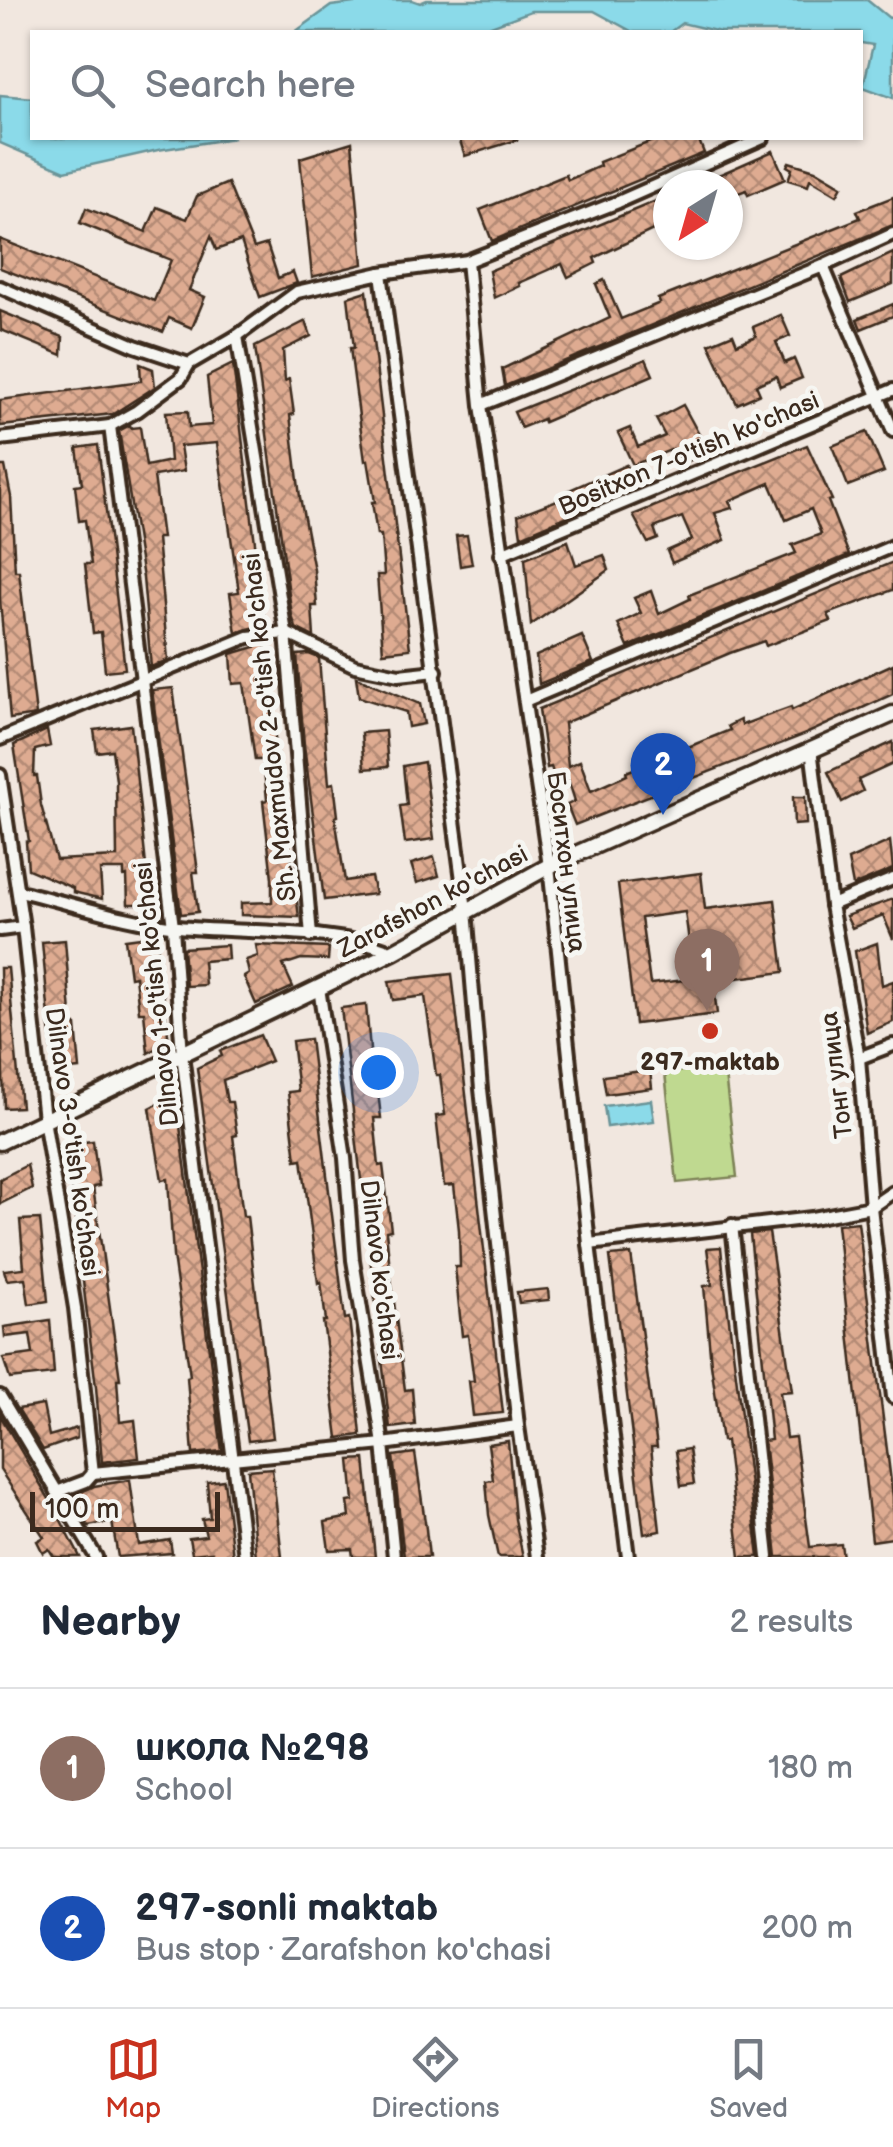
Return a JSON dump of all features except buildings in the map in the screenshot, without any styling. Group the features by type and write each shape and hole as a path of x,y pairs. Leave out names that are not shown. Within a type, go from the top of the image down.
{"street":[{"path":"0,439 110,426 181,378 189,364 237,336 297,292 380,273 467,261 618,202 758,140"},
{"path":"481,405 893,234"},
{"name":"Боситхон улица","path":"467,261 481,405 549,866 589,1244 628,1557"},
{"path":"823,266 893,431"},
{"path":"380,273 466,910 483,1109 536,1557"},
{"path":"0,287 134,346 189,364"},
{"name":"Sh. Maxmudov 2-o'tish ko'chasi","path":"237,336 286,633 311,936"},
{"name":"Bositxon 7-o'tish ko'chasi","path":"502,554 893,390"},
{"name":"Dilnavo 1-o'tish ko'chasi","path":"110,426 173,927 182,1054 245,1557"},
{"path":"524,701 893,546"},
{"path":"0,739 248,636 286,633 355,666 399,675 436,670"},
{"name":"Zarafshon ko'chasi","path":"0,1142 393,952 549,866 893,714"},
{"name":"Тонг улица","path":"812,749 831,904 858,1058 870,1207 890,1340 893,1397"},
{"name":"Dilnavo 3-o'tish ko'chasi","path":"0,775 24,927 44,1119 76,1308 93,1472"},
{"path":"831,904 893,879"},
{"path":"19,891 173,927 311,936 378,945 393,952"},
{"path":"0,930 24,927"},
{"name":"Dilnavo ko'chasi","path":"320,988 345,1158 353,1260 383,1444 394,1557"},
{"path":"858,1058 893,1045"},
{"path":"589,1244 812,1218 870,1207 893,1192"},
{"path":"732,1225 768,1557"},
{"path":"0,1396 96,1557"},
{"path":"57,1492 86,1481 93,1472 383,1444 518,1426"}],"green space":[{"path":"724,1066 737,1177 677,1183 665,1073"}],"water":[{"path":"377,0 867,0 889,18 893,17 893,98 863,87 873,45 863,43 863,30 712,30 682,23 673,30 629,30 594,11 531,11 480,30 298,30 331,6"},
{"path":"0,95 30,98 30,140 221,140 65,171 0,143"},
{"path":"651,1100 654,1121 607,1127 604,1106"}],"place":[{"name":"297-sonli maktab","path":"663,815"},
{"name":"школа №298","path":"707,1011"},
{"name":"297-maktab","path":"710,1031"}]}
